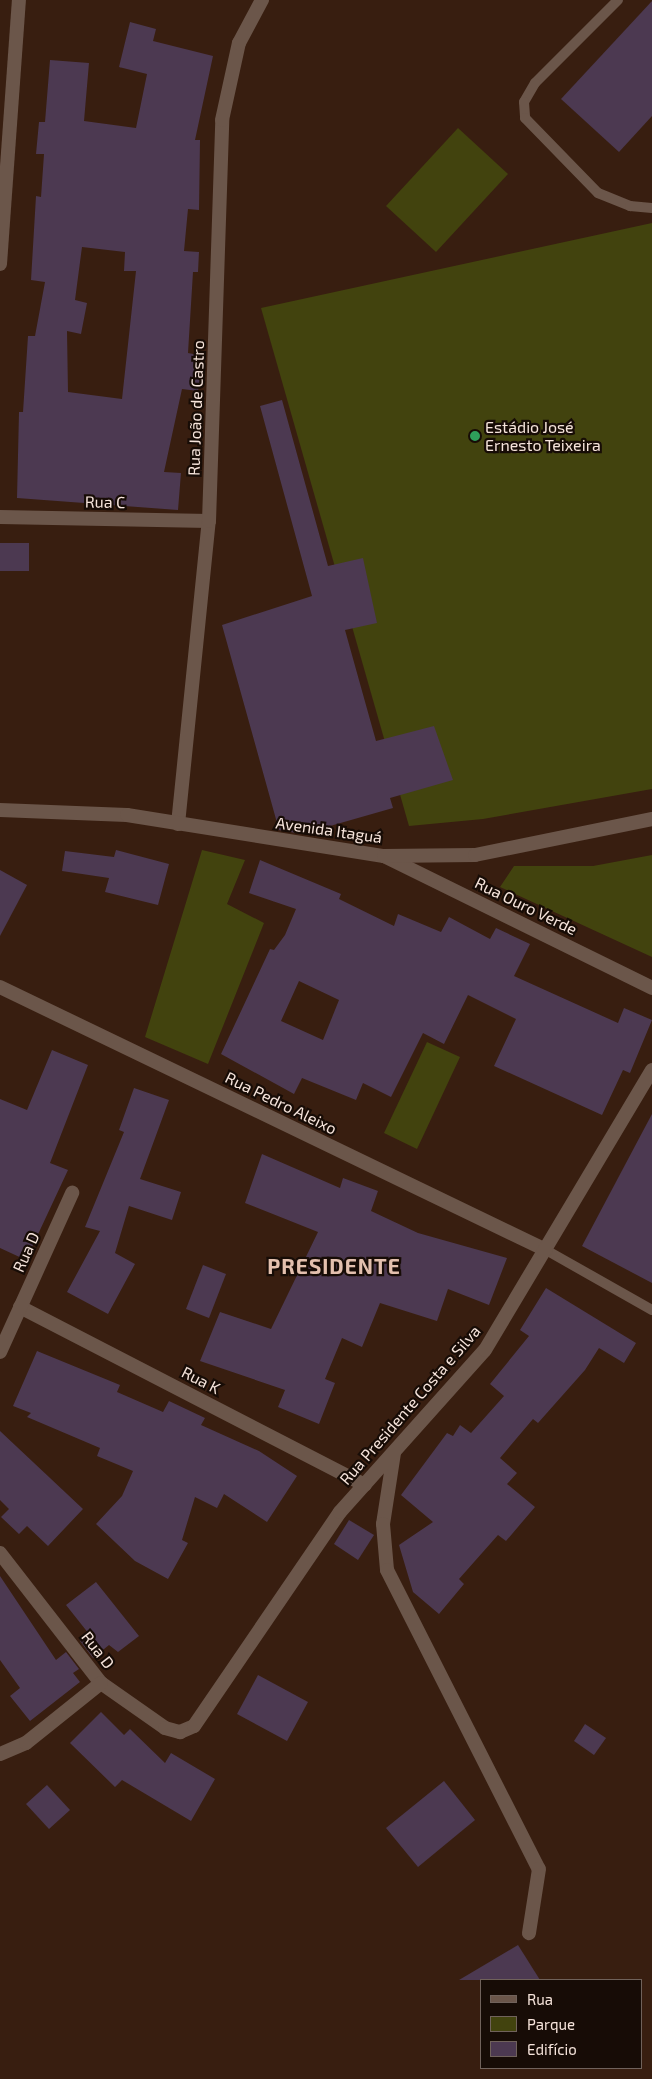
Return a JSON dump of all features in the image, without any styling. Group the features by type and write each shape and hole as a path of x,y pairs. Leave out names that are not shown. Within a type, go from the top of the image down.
{"street":[{"path":"0,264 19,0"},
{"name":"Rua João de Castro","path":"178,824 209,521 222,120 239,43 262,0"},
{"name":"Rua C","path":"0,517 209,521"},
{"name":"Avenida Itaguá","path":"0,810 127,815 384,856 475,855 652,819"},
{"name":"Rua Ouro Verde","path":"384,856 652,988"},
{"name":"Rua Pedro Aleixo","path":"0,987 546,1250"},
{"name":"Rua Presidente Costa e Silva","path":"194,1726 340,1512 485,1350 652,1070"},
{"name":"Rua D","path":"0,1352 72,1193"},
{"name":"Rua K","path":"20,1307 365,1485"},
{"path":"394,1453 383,1524 387,1570 539,1869 529,1933"},
{"name":"Rua D","path":"0,1553 101,1682 165,1728 180,1732 194,1726"},
{"path":"0,1754 26,1743 101,1682"}],"lane":[{"path":"618,0 535,83 524,102 525,118 598,193 630,206 652,208"},
{"path":"546,1250 652,1310"}],"green space":[{"path":"458,128 508,174 436,252 386,206"},
{"name":"Estádio José Ernesto Teixeira","path":"652,223 652,789 483,819 409,826 261,308"},
{"path":"202,850 245,860 227,904 264,923 208,1064 145,1037"},
{"path":"652,855 652,957 500,887 514,866 593,866"},
{"path":"427,1042 460,1057 417,1149 384,1133"}],"building":[{"path":"652,1 652,116 619,152 561,99"},
{"path":"130,22 156,29 153,41 213,56 195,140 200,140 199,210 188,209 184,251 199,252 198,272 193,272 188,353 204,356 198,391 182,389 164,472 181,473 178,510 17,498 19,412 23,412 28,336 35,336 45,282 31,280 36,196 41,197 44,154 36,154 39,122 45,122 50,60 89,63 84,121 136,128 147,74 119,67","holes":["82,247 125,252 124,271 136,271 122,399 68,392 67,331 81,334 87,303 75,300"]},
{"path":"282,400 328,566 363,558 377,623 345,630 376,741 434,726 453,780 390,798 393,808 302,834 279,830 222,625 312,596 260,406"},
{"path":"0,543 29,543 29,571 0,571"},
{"path":"116,850 169,864 158,905 105,892 109,878 62,871 65,851 114,857"},
{"path":"260,860 341,894 339,899 394,926 398,914 441,932 449,917 490,939 496,928 530,944 514,976 618,1023 624,1008 652,1020 630,1073 623,1070 602,1115 494,1066 516,1019 468,995 444,1044 423,1033 391,1097 363,1083 356,1100 302,1078 294,1094 221,1054 270,949 274,950 285,935 296,909 249,893","holes":["299,981 339,1000 323,1040 281,1021"]},
{"path":"0,870 27,885 0,936"},
{"path":"52,1050 88,1065 50,1163 68,1170 26,1260 0,1248 0,1099 27,1110"},
{"path":"134,1088 169,1100 140,1179 181,1192 172,1220 129,1206 115,1253 135,1264 108,1314 67,1292 100,1231 85,1227 124,1132 119,1130"},
{"path":"652,1114 652,1283 582,1246"},
{"path":"262,1154 340,1188 343,1178 378,1191 371,1211 418,1233 507,1258 489,1305 448,1289 437,1321 380,1303 362,1347 342,1338 325,1379 335,1383 319,1424 278,1407 285,1390 200,1361 220,1312 271,1329 318,1232 245,1203"},
{"path":"203,1265 226,1274 209,1318 186,1309"},
{"path":"546,1288 636,1343 624,1363 599,1348 585,1370 538,1423 533,1419 500,1458 517,1473 507,1484 535,1507 506,1541 498,1535 459,1579 464,1584 439,1614 413,1592 399,1545 433,1522 401,1495 447,1433 453,1436 460,1425 471,1433 504,1396 490,1384 529,1336 520,1330"},
{"path":"37,1351 120,1385 117,1392 163,1412 169,1401 205,1418 201,1425 259,1451 297,1476 267,1522 224,1494 217,1508 195,1497 182,1540 188,1543 168,1579 135,1561 96,1524 122,1496 133,1471 97,1456 100,1448 27,1417 31,1413 13,1406"},
{"path":"0,1431 83,1509 48,1546 27,1526 19,1534 1,1517 9,1509 0,1500"},
{"path":"349,1520 374,1535 358,1560 334,1544"},
{"path":"0,1576 56,1660 66,1652 79,1669 73,1673 80,1682 30,1721 10,1696 20,1688 0,1660"},
{"path":"96,1582 139,1636 118,1652 109,1645 93,1658 80,1641 89,1634 66,1605"},
{"path":"258,1675 308,1702 287,1741 237,1714"},
{"path":"101,1712 124,1735 130,1729 165,1763 171,1753 215,1779 191,1821 122,1780 115,1787 70,1743"},
{"path":"585,1724 606,1738 594,1755 574,1741"},
{"path":"444,1781 475,1820 418,1867 386,1828"},
{"path":"47,1785 70,1810 49,1829 26,1804"},
{"path":"518,1945 539,1979 480,1979 459,1980"}],"place":[{"name":"Estádio José Ernesto Teixeira","path":"475,436"}],"district":[{"name":"PRESIDENTE","path":"334,1266"}]}
